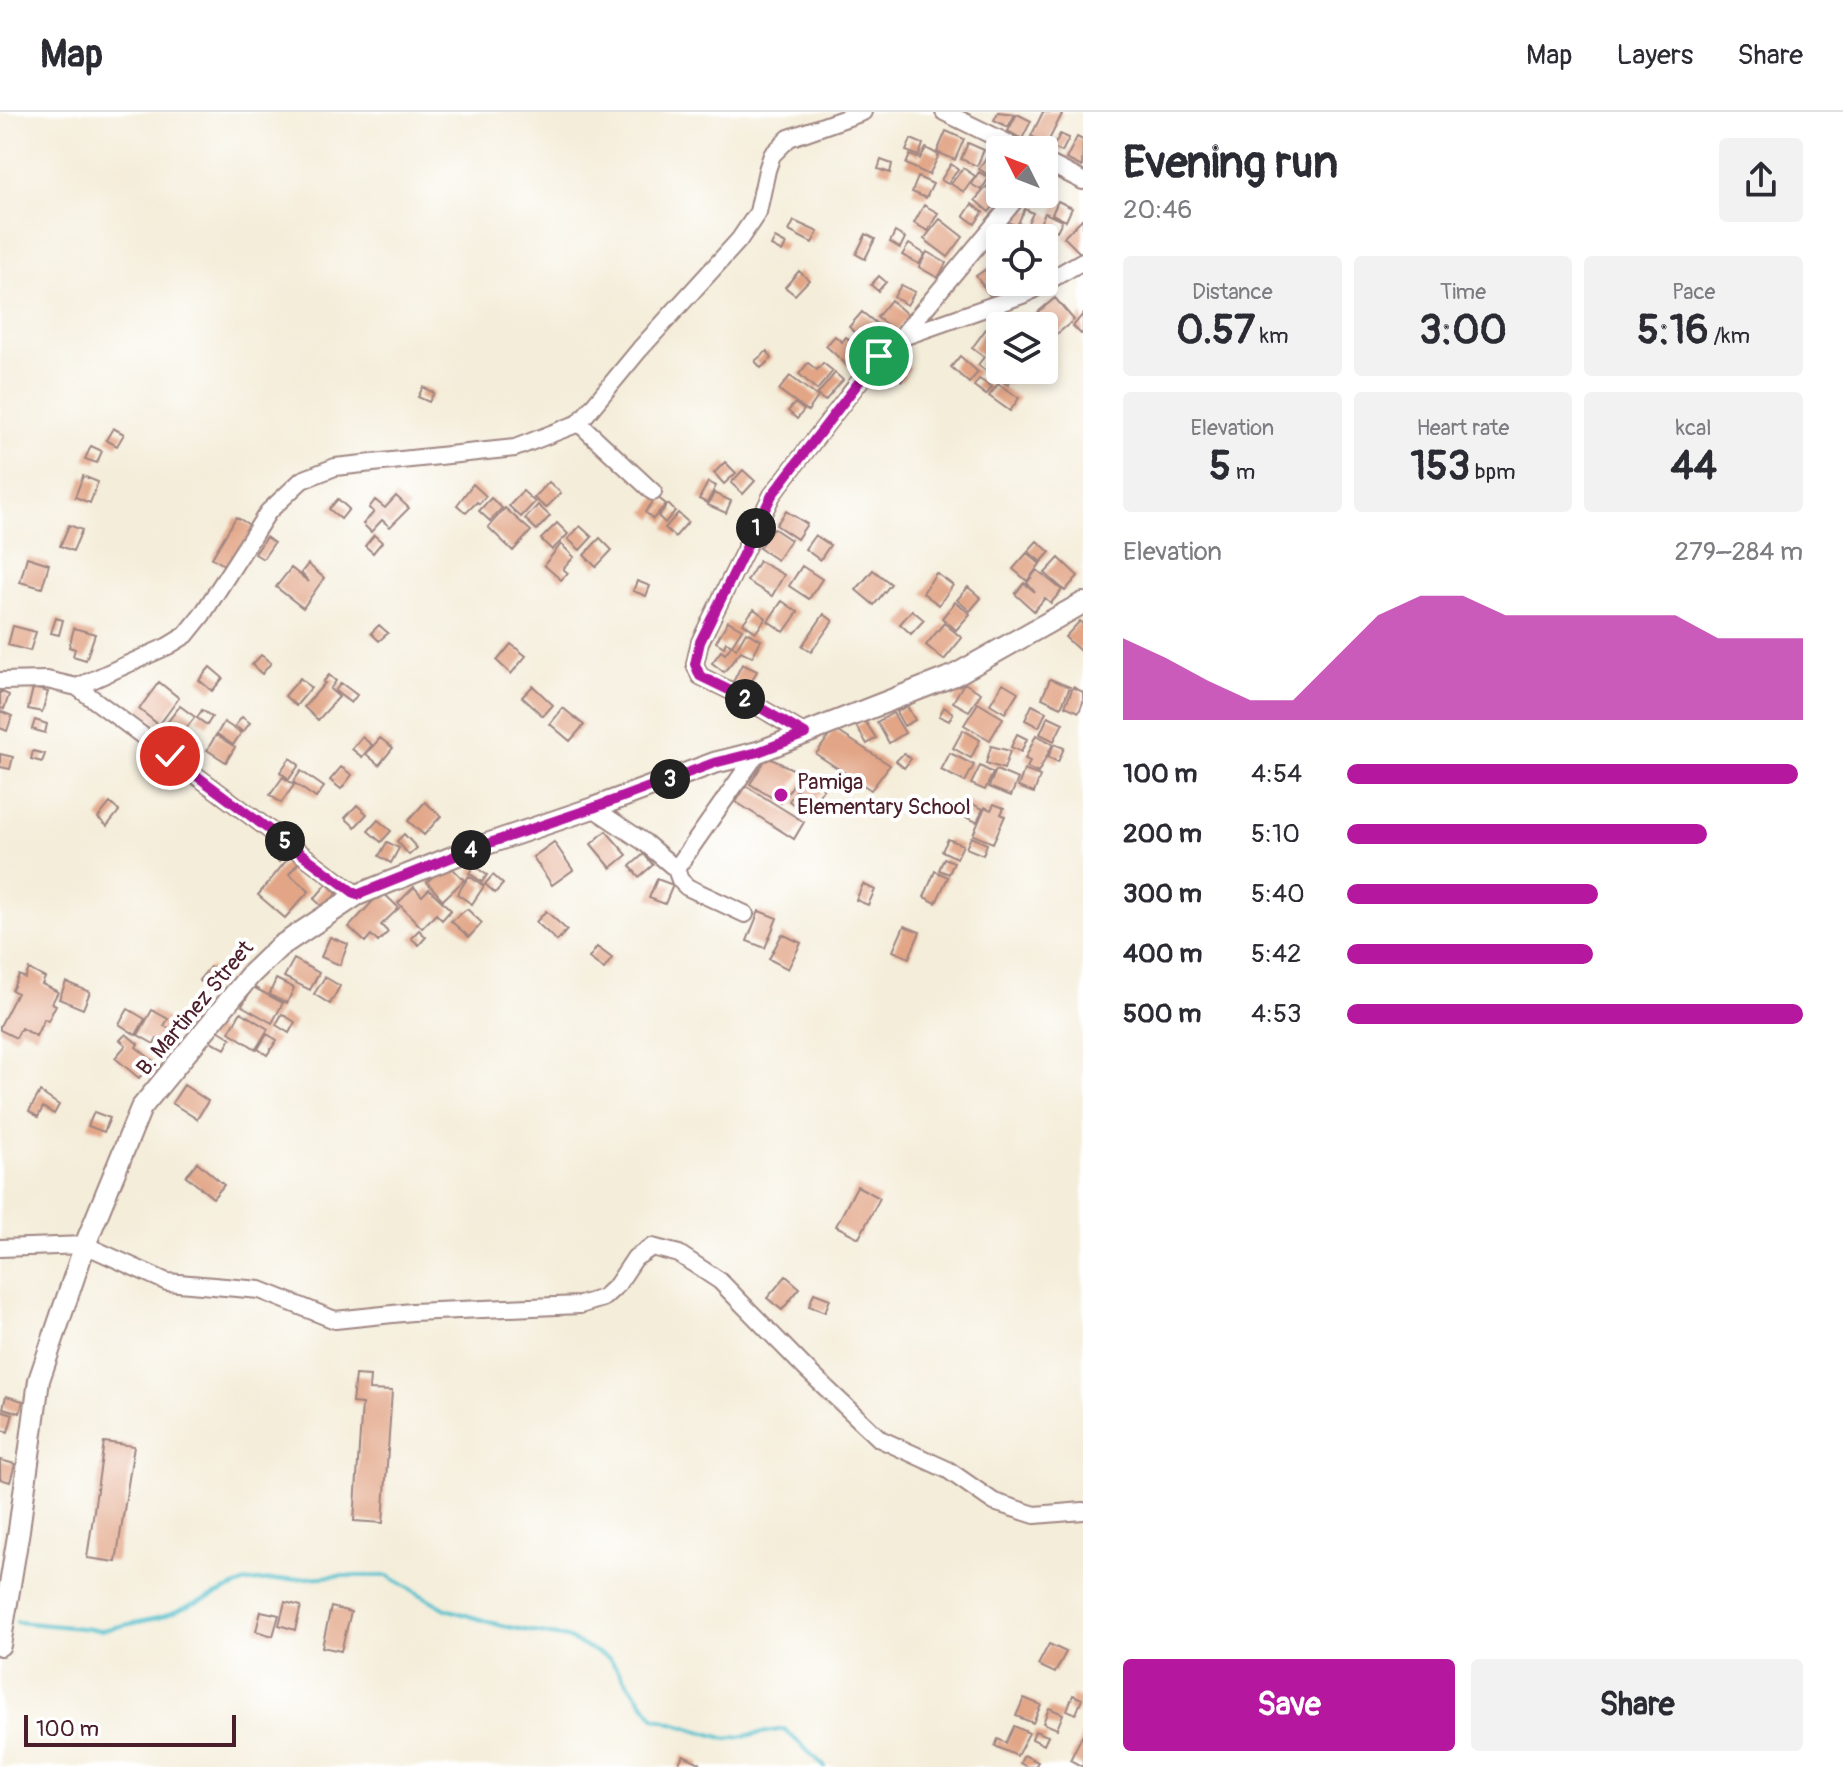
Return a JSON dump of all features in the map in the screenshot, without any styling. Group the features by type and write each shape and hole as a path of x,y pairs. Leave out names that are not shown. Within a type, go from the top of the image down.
{"street":[{"path":"77,687 186,635 268,512 302,480 335,467 515,448 579,423 640,349 739,240 758,212 772,155 789,138 863,112"},
{"path":"944,112 993,136"},
{"path":"1058,169 1083,181"},
{"path":"805,734 700,676 695,664 700,642 772,495 879,356 900,338 1008,208"},
{"path":"900,338 1025,294 1083,261"},
{"path":"579,423 653,492"},
{"name":"B. Martinez Street","path":"0,1645 39,1380 85,1245 141,1108 251,974 279,947 357,895 475,848 714,763 758,752 955,675 1083,603"},
{"path":"0,681 47,680 77,687 357,895"},
{"path":"676,869 758,752"},
{"path":"593,808 644,842 676,869 687,887 745,914"},
{"path":"0,1248 85,1245 167,1282 260,1290 335,1320 441,1310 580,1305 603,1298 617,1285 635,1258 652,1247 679,1254 720,1281 880,1439 948,1470 994,1502 1035,1515 1083,1511"}],"building":[{"path":"998,112 1015,114 1008,127 994,120"},
{"path":"1043,112 1062,114 1051,136 1031,136"},
{"path":"1017,114 1031,121 1024,136 1008,131"},
{"path":"946,131 964,139 955,160 937,152"},
{"path":"1060,134 1069,138 1062,152 1058,150"},
{"path":"1077,137 1083,140 1082,167 1066,159"},
{"path":"911,139 923,144 919,156 906,151"},
{"path":"968,143 984,150 977,166 961,159"},
{"path":"926,148 939,155 929,175 906,164 910,155 920,159"},
{"path":"986,158 986,174 979,169"},
{"path":"881,160 892,164 890,173 878,169"},
{"path":"951,164 958,169 948,184 941,180"},
{"path":"963,168 975,176 964,192 951,184"},
{"path":"979,172 986,176 981,190 971,184"},
{"path":"918,177 933,184 926,198 912,192"},
{"path":"986,188 986,208 992,208 989,212 975,200"},
{"path":"1058,201 1072,208 1066,221 1052,214 1058,208"},
{"path":"972,204 983,212 975,224 964,216"},
{"path":"924,205 938,213 928,231 914,223"},
{"path":"1025,209 1033,213 1028,224 1018,223"},
{"path":"1045,213 1062,221 1058,229 1058,224 1040,223"},
{"path":"1083,218 1083,256 1064,237"},
{"path":"940,219 963,237 948,257 924,239"},
{"path":"794,221 818,232 812,243 789,231"},
{"path":"895,232 905,238 900,248 890,242"},
{"path":"866,234 875,239 865,259 856,254"},
{"path":"775,238 786,244 782,252 771,246"},
{"path":"909,244 925,254 919,264 902,255"},
{"path":"927,252 946,263 938,278 919,267"},
{"path":"986,269 986,290 976,276"},
{"path":"799,271 809,280 795,295 785,287"},
{"path":"879,276 886,282 878,291 871,285"},
{"path":"901,285 915,292 907,305 894,297"},
{"path":"1055,298 1074,320 1058,333 1058,312 1038,312"},
{"path":"891,300 909,316 895,332 877,317"},
{"path":"862,312 882,328 869,344 849,327"},
{"path":"1083,314 1083,332 1081,334 1073,326"},
{"path":"986,329 986,371 978,365 984,357 972,348"},
{"path":"835,336 842,342 846,337 862,351 848,366 826,346"},
{"path":"767,351 772,358 761,368 755,361"},
{"path":"960,356 978,372 969,383 951,367"},
{"path":"893,359 910,368 902,381 886,372"},
{"path":"808,363 817,370 823,363 833,371 817,390 799,374"},
{"path":"835,373 843,380 825,401 817,395"},
{"path":"790,376 818,397 808,411 779,390"},
{"path":"979,379 992,387 986,395 974,386"},
{"path":"998,384 1019,398 1010,411 989,396"},
{"path":"423,387 434,393 429,402 418,397"},
{"path":"795,403 804,410 797,419 788,411"},
{"path":"113,428 124,434 117,446 106,440"},
{"path":"91,446 102,451 97,463 85,459"},
{"path":"725,462 736,473 724,484 714,473"},
{"path":"743,470 755,481 743,494 731,483"},
{"path":"83,476 98,482 90,503 75,497"},
{"path":"549,482 561,493 546,508 534,498"},
{"path":"708,482 716,486 707,503 699,499"},
{"path":"473,484 486,496 466,513 457,505"},
{"path":"523,491 535,502 521,517 509,506"},
{"path":"714,493 731,501 726,513 708,505"},
{"path":"396,496 409,508 390,527 382,520 371,532 363,524 374,512 369,508 375,500 385,508"},
{"path":"657,497 666,504 653,519 645,512"},
{"path":"491,498 502,508 490,521 479,511"},
{"path":"338,499 349,509 341,519 329,509"},
{"path":"668,504 675,511 665,523 658,516"},
{"path":"538,505 550,516 537,530 525,519"},
{"path":"505,508 531,531 513,551 488,527"},
{"path":"786,511 807,524 797,539 776,525"},
{"path":"678,513 688,522 675,537 665,528"},
{"path":"236,517 255,528 231,569 212,558"},
{"path":"557,523 568,534 552,550 541,539"},
{"path":"69,525 82,530 73,551 60,546"},
{"path":"580,526 592,537 580,550 568,539"},
{"path":"773,528 791,540 777,560 759,548"},
{"path":"374,535 382,542 373,553 365,546"},
{"path":"815,535 830,545 820,560 805,549"},
{"path":"266,537 274,543 263,559 255,554"},
{"path":"600,538 612,550 596,567 584,555"},
{"path":"1037,541 1050,552 1041,562 1028,551"},
{"path":"561,544 574,557 563,569 568,573 561,580 544,565"},
{"path":"1027,553 1040,564 1027,581 1013,569"},
{"path":"27,557 49,564 42,588 20,582"},
{"path":"1059,558 1078,576 1065,591 1045,573"},
{"path":"759,561 784,575 772,596 747,581"},
{"path":"308,564 324,578 303,608 276,587 291,568 309,582 301,573"},
{"path":"802,566 822,579 809,599 789,586"},
{"path":"873,570 891,584 874,605 856,590"},
{"path":"1037,570 1062,590 1051,603 1045,598 1034,611 1015,594 1024,583 1035,592 1027,583"},
{"path":"936,573 953,585 939,605 923,593"},
{"path":"637,581 650,586 646,596 633,591"},
{"path":"968,587 981,598 970,611 957,600"},
{"path":"782,601 798,612 784,632 768,621"},
{"path":"955,602 970,614 956,630 942,618"},
{"path":"754,609 766,618 756,632 743,623"},
{"path":"912,610 924,620 911,634 900,624"},
{"path":"824,614 833,621 811,652 802,646"},
{"path":"56,618 63,620 59,635 51,633"},
{"path":"728,621 742,629 732,645 726,642 724,647 716,642"},
{"path":"1080,621 1083,624 1083,647 1080,651 1065,637"},
{"path":"944,623 962,638 944,660 926,645"},
{"path":"379,625 388,633 379,641 371,633"},
{"path":"13,626 36,632 30,651 8,645"},
{"path":"74,628 95,634 86,660 73,656 75,649 69,647"},
{"path":"746,632 761,640 752,657 741,651 724,672 712,663 721,651 725,654 732,645 736,649"},
{"path":"511,644 526,656 511,674 497,661"},
{"path":"261,655 271,663 262,674 252,665"},
{"path":"742,664 757,671 748,689 733,682"},
{"path":"210,667 223,678 212,691 199,680"},
{"path":"329,675 336,681 330,689 339,697 318,720 304,707"},
{"path":"300,678 311,688 296,706 285,696"},
{"path":"1050,679 1070,687 1061,707 1042,698"},
{"path":"159,682 179,698 159,725 139,709"},
{"path":"341,683 357,695 351,703 335,691"},
{"path":"964,683 981,693 969,711 953,702"},
{"path":"1003,683 1018,692 1005,713 990,704"},
{"path":"533,686 553,705 543,716 522,697"},
{"path":"1073,687 1083,692 1079,712 1065,706"},
{"path":"33,688 48,692 42,712 28,709"},
{"path":"0,691 9,695 4,709 0,708"},
{"path":"978,703 1003,718 990,740 964,725"},
{"path":"1032,705 1046,712 1039,727 1025,720"},
{"path":"180,706 195,717 180,736 166,724"},
{"path":"907,706 915,720 904,726 896,712"},
{"path":"944,707 953,713 949,721 939,716"},
{"path":"563,708 584,725 570,741 550,724"},
{"path":"202,710 212,717 207,725 197,718"},
{"path":"0,711 12,716 7,731 0,728"},
{"path":"893,713 905,733 889,743 877,722"},
{"path":"1048,716 1063,723 1054,741 1040,734"},
{"path":"242,717 250,723 243,732 235,726"},
{"path":"35,720 47,724 45,733 32,729"},
{"path":"865,721 876,738 867,744 856,726"},
{"path":"224,722 241,733 233,745 217,734"},
{"path":"834,729 890,765 871,790 816,754"},
{"path":"963,730 980,740 971,758 953,748"},
{"path":"1017,734 1027,739 1021,752 1011,747"},
{"path":"216,735 235,747 226,762 207,750"},
{"path":"1036,735 1053,744 1038,773 1027,768 1030,761 1025,759"},
{"path":"362,737 372,745 362,757 352,749"},
{"path":"380,738 393,748 379,765 366,754"},
{"path":"1054,744 1064,748 1058,762 1048,757"},
{"path":"991,746 1010,751 1004,769 986,763"},
{"path":"33,751 45,754 42,762 31,759"},
{"path":"904,753 911,759 904,768 896,761"},
{"path":"950,753 974,765 965,782 941,770"},
{"path":"0,754 13,757 10,769 0,767"},
{"path":"767,757 801,773 781,803 750,784"},
{"path":"290,758 299,765 289,779 280,772"},
{"path":"980,766 993,773 985,790 971,784"},
{"path":"341,767 352,775 341,789 330,780"},
{"path":"996,770 1018,779 1011,796 989,787"},
{"path":"1024,770 1040,776 1034,793 1018,787"},
{"path":"301,771 324,787 316,798 293,782"},
{"path":"806,776 824,788 806,814 789,801"},
{"path":"283,777 294,785 281,803 270,795"},
{"path":"746,786 804,822 794,839 736,802"},
{"path":"966,801 983,809 977,822 960,815"},
{"path":"425,802 441,816 424,835 408,821"},
{"path":"110,803 119,811 107,826 98,818"},
{"path":"994,804 1004,808 1001,814 1005,816 993,843 973,835 985,807 991,810"},
{"path":"357,805 367,814 355,827 345,818"},
{"path":"378,820 391,831 381,842 368,831"},
{"path":"606,831 627,855 611,868 591,844"},
{"path":"404,834 417,848 409,855 397,841"},
{"path":"971,837 987,844 983,855 966,848"},
{"path":"948,839 963,845 957,858 942,851"},
{"path":"387,842 399,848 391,863 379,856"},
{"path":"554,842 573,870 552,885 533,857"},
{"path":"280,847 287,853 279,862 272,856"},
{"path":"644,854 653,865 639,877 630,866"},
{"path":"291,855 299,862 289,874 309,891 285,918 258,895"},
{"path":"944,858 954,862 949,874 939,870"},
{"path":"447,863 464,880 443,900 427,882"},
{"path":"474,866 487,875 482,882 469,873"},
{"path":"935,871 948,877 936,903 924,897"},
{"path":"493,875 503,884 495,893 485,884"},
{"path":"469,876 484,886 472,904 457,894"},
{"path":"657,879 673,885 665,904 649,898"},
{"path":"327,884 337,893 324,908 314,899"},
{"path":"863,884 875,890 868,905 856,900"},
{"path":"377,887 399,908 381,925 388,932 378,942 371,935 365,942 349,927 375,899 371,894"},
{"path":"414,887 422,896 429,889 451,910 442,920 436,914 422,928 398,903"},
{"path":"467,909 482,923 469,937 451,921"},
{"path":"546,911 567,930 557,941 536,922"},
{"path":"759,911 777,918 765,948 747,941"},
{"path":"904,926 920,932 909,958 893,951"},
{"path":"419,930 426,937 419,945 411,938"},
{"path":"782,934 801,943 788,969 769,959"},
{"path":"330,937 348,944 340,965 321,957"},
{"path":"597,947 612,958 604,969 589,958"},
{"path":"294,959 319,973 310,990 284,977"},
{"path":"210,967 219,975 209,988 199,980"},
{"path":"29,969 45,978 42,984 58,992 52,1003 56,1005 48,1021 44,1019 36,1036 21,1028 16,1038 0,1030 0,1026 17,993 12,990 19,975 25,978"},
{"path":"325,977 340,986 330,1004 314,994"},
{"path":"276,979 294,988 287,1003 269,995"},
{"path":"66,982 90,992 83,1009 59,999"},
{"path":"253,987 283,1003 272,1023 242,1006"},
{"path":"128,1009 145,1019 136,1035 119,1024"},
{"path":"152,1010 168,1019 164,1026 171,1029 164,1042 157,1039 154,1044 138,1035"},
{"path":"241,1012 268,1029 256,1049 229,1032"},
{"path":"282,1014 295,1022 289,1033 276,1025"},
{"path":"211,1026 231,1038 225,1049 205,1038"},
{"path":"126,1034 153,1061 139,1078 115,1058 126,1045 120,1040"},
{"path":"267,1034 277,1040 267,1055 258,1049"},
{"path":"184,1085 208,1101 197,1119 172,1103"},
{"path":"40,1092 59,1105 54,1114 43,1107 38,1117 29,1111"},
{"path":"94,1112 110,1118 104,1132 88,1126"},
{"path":"197,1162 224,1185 213,1198 186,1176"},
{"path":"857,1186 880,1198 859,1238 836,1226"},
{"path":"786,1276 800,1288 782,1310 767,1298"},
{"path":"814,1293 830,1299 825,1312 809,1306"},
{"path":"355,1375 370,1376 369,1390 392,1391 383,1523 354,1521 362,1404 352,1403"},
{"path":"6,1396 23,1401 20,1413 3,1408"},
{"path":"0,1410 13,1414 8,1432 0,1429"},
{"path":"104,1442 134,1446 116,1562 87,1558"},
{"path":"0,1460 15,1464 10,1482 0,1479"},
{"path":"285,1602 301,1606 295,1630 279,1625"},
{"path":"331,1607 351,1612 341,1651 322,1647"},
{"path":"261,1611 279,1615 273,1636 256,1631"},
{"path":"1049,1644 1066,1652 1055,1673 1038,1665"},
{"path":"1073,1695 1082,1699 1076,1714 1067,1710"},
{"path":"1024,1698 1041,1705 1033,1723 1016,1716"},
{"path":"1049,1708 1063,1714 1057,1729 1043,1723"},
{"path":"1014,1726 1029,1733 1017,1756 995,1746 998,1739 1006,1743"},
{"path":"1035,1731 1048,1736 1044,1745 1032,1739"},
{"path":"1083,1734 1083,1767 1070,1760"},
{"path":"683,1755 700,1763 698,1767 677,1767"},
{"path":"1024,1755 1038,1762 1035,1767 1020,1763"}],"waterway":[{"path":"17,1622 102,1630 162,1617 246,1582 388,1576 446,1609 503,1626 567,1638 609,1658 655,1718 727,1739 784,1729 825,1767"}],"place":[{"name":"Pamiga Elementary School","path":"781,795"}],"route":[{"path":"170,756 357,895 475,848 805,734 700,676 695,664 700,642 772,495 879,356"}]}
